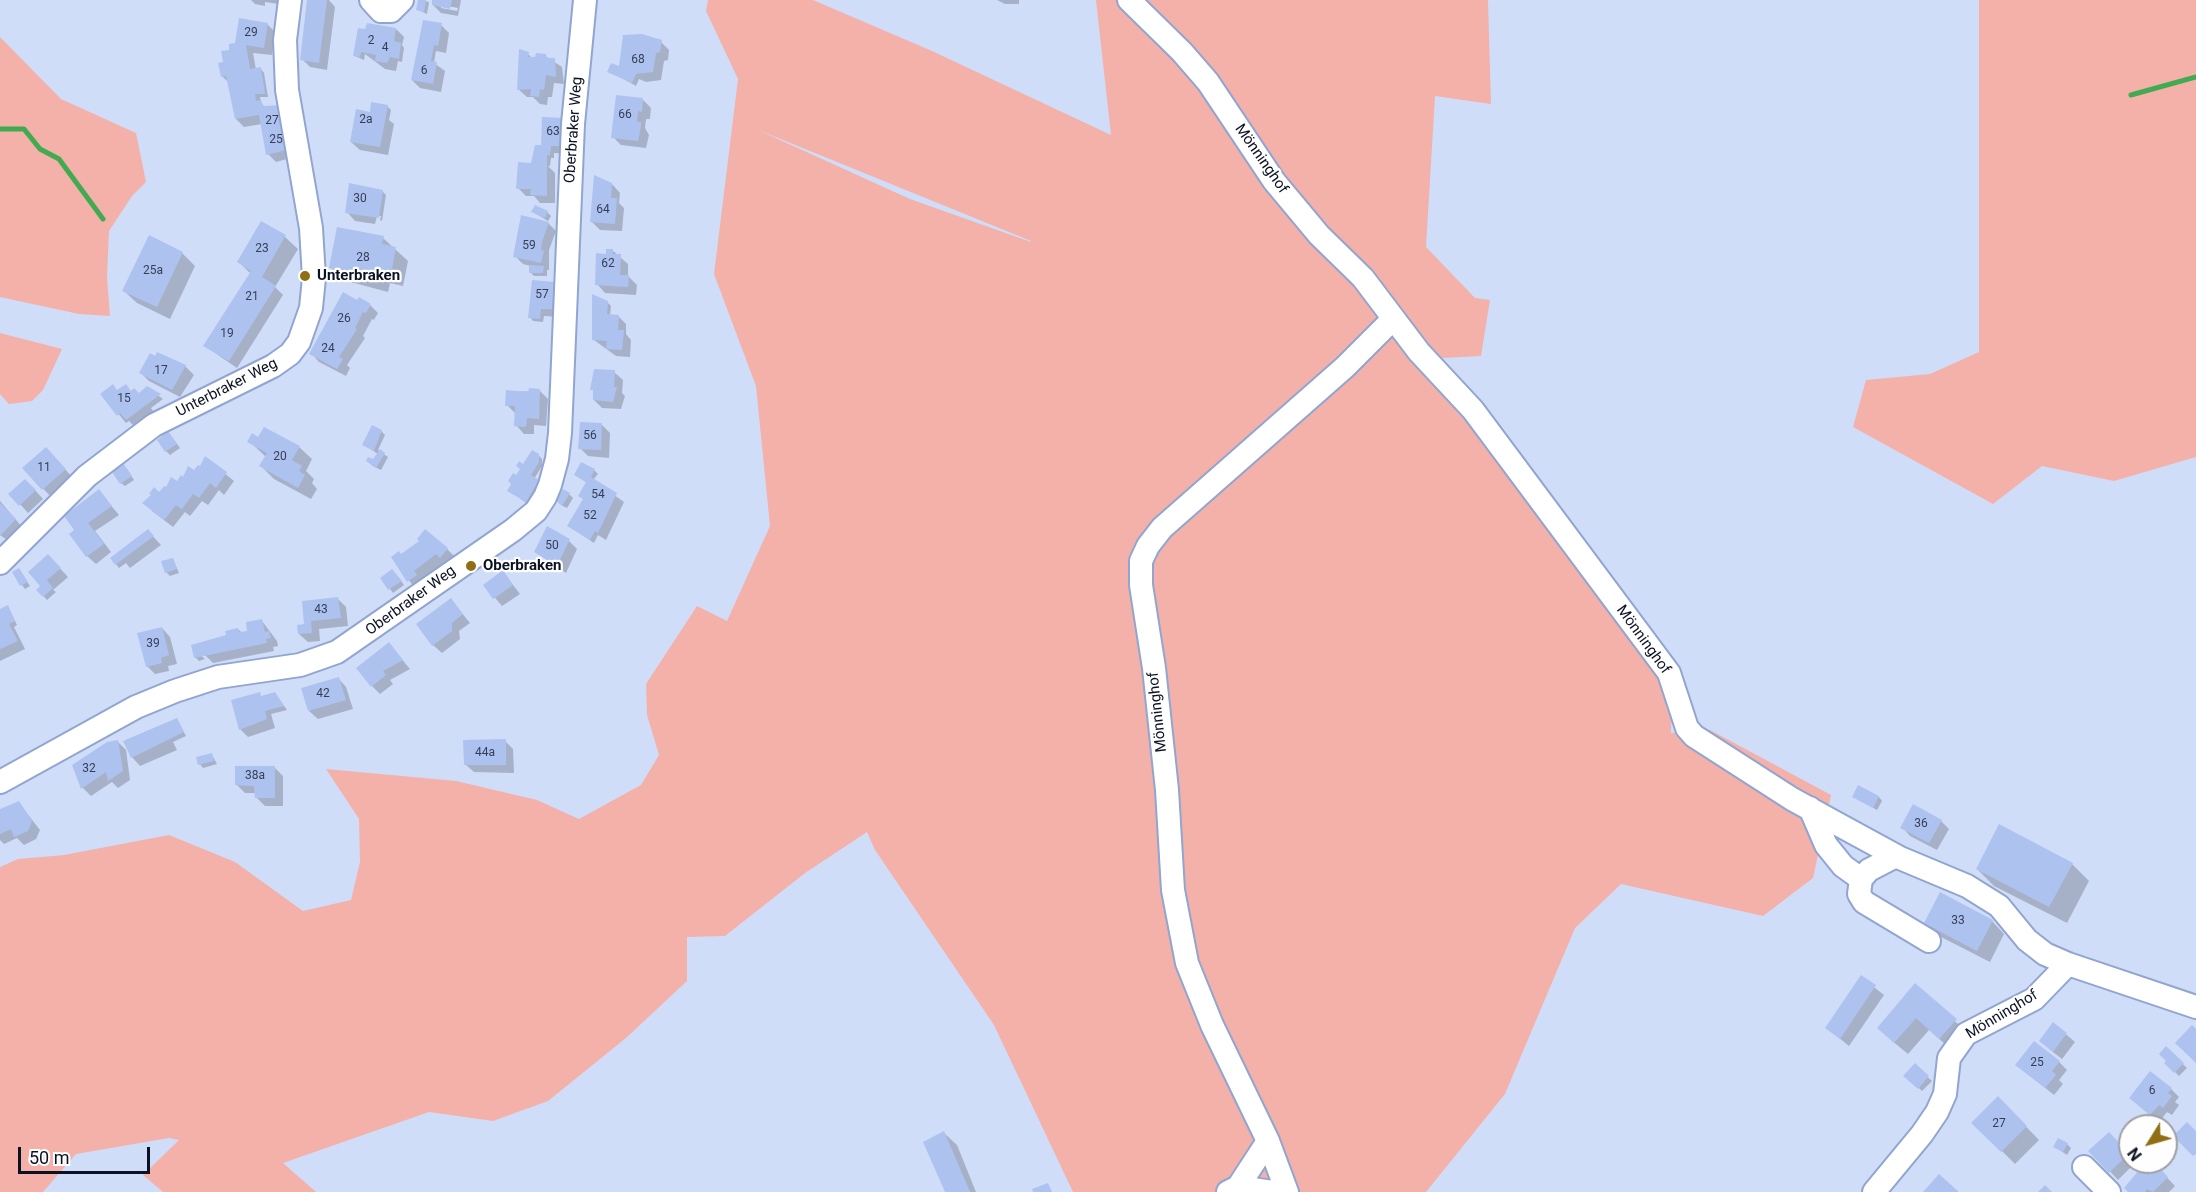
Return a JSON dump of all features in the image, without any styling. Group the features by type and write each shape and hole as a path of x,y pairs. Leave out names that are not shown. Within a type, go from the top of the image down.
{"street":[{"name":"Unterbraker Weg","path":"0,563 87,476 154,426 273,366 290,354 298,342 311,308 314,278 311,228 287,90 285,40 290,0"},
{"path":"371,0 381,11 391,11 402,0"},
{"name":"Oberbraker Weg","path":"0,782 136,707 218,677 300,665 337,652 513,530 536,511 550,485 557,459 560,433 573,124 585,0"},
{"name":"Mönninghof","path":"1129,0 1182,52 1201,75 1274,181 1319,236 1362,278 1419,352 1473,410 1669,673 1687,728 1712,749 1810,808 1896,856 1967,886 1999,906 2027,940 2044,954 2196,1006"},
{"name":"Mönninghof","path":"1287,1192 1268,1141 1212,1025 1187,963 1178,923 1154,668 1141,585 1141,561 1148,546 1162,528 1345,367 1393,318"},
{"path":"1810,808 1826,845 1843,866 1861,879"},
{"path":"1896,856 1869,870 1861,879 1858,888 1864,902 1929,941"},
{"name":"Mönninghof","path":"1874,1192 1922,1134 1937,1112 1945,1094 1949,1058 1966,1035 2034,999 2068,964"},
{"path":"1233,1190 1268,1141"},
{"path":"2084,1167 2109,1192"},
{"path":"1233,1190 1273,1192"}],"shaded area":[{"path":"708,0 813,0 932,51 1111,135 1096,0 1488,0 1491,104 1435,96 1426,247 1475,298 1490,300 1481,356 1442,358 1423,343 1454,402 1597,596 1664,676 1672,692 1671,733 1710,730 1831,795 1813,878 1763,916 1621,884 1575,928 1505,1094 1426,1192 1073,1192 994,1025 875,850 867,832 805,873 725,936 687,937 687,981 626,1038 548,1101 493,1121 429,1112 283,1163 316,1192 163,1192 143,1175 179,1140 169,1138 76,1154 43,1192 0,1192 0,867 18,859 64,855 169,835 235,862 303,911 351,900 360,862 359,819 326,769 456,781 537,800 579,819 641,785 659,755 647,715 646,684 697,606 727,621 770,526 756,386 714,274 738,79 706,11","holes":["756,129 1031,241 910,199"]},
{"path":"1979,0 2196,0 2196,457 2114,481 2042,466 1993,504 1853,427 1866,380 1930,374 1979,352"},
{"path":"0,37 61,99 136,133 146,182 132,196 109,231 107,277 110,316 79,314 0,297"},
{"path":"0,333 62,349 43,390 32,401 9,404 0,394"}],"building":[{"path":"307,0 327,0 319,63 300,60"},
{"path":"418,0 426,0 424,12 416,10"},
{"path":"432,0 452,0 450,9 432,5"},
{"path":"239,18 268,23 264,48 246,45 250,69 261,67 265,94 255,94 256,101 261,100 263,106 282,105 290,148 279,152 266,155 259,115 235,119 226,76 221,77 218,63 223,62 221,51 229,50 229,44 235,43"},
{"path":"423,20 442,23 438,46 434,45 431,61 437,62 433,84 411,80"},
{"path":"367,23 396,28 394,41 401,43 399,59 390,57 387,63 375,61 376,55 361,52 360,57 353,56 358,28 365,29"},
{"path":"642,34 662,40 660,52 656,53 653,72 636,74 632,83 607,72 611,63 619,66 623,35"},
{"path":"519,49 529,52 528,57 535,57 536,53 546,54 546,58 555,58 556,77 546,75 544,90 540,89 539,97 530,96 531,89 517,90"},
{"path":"616,95 643,98 642,112 638,111 637,122 641,122 641,126 638,141 611,138"},
{"path":"371,102 388,105 380,147 350,142 356,109 370,112"},
{"path":"542,117 565,118 563,146 551,146 550,155 547,155 547,196 530,195 531,189 516,189 518,162 531,163 535,145 541,145"},
{"path":"594,175 612,183 611,198 617,198 615,224 590,222"},
{"path":"349,183 383,190 379,218 345,213"},
{"path":"535,205 548,211 545,218 531,212"},
{"path":"521,215 549,222 542,242 541,250 544,251 541,263 513,257"},
{"path":"261,221 286,235 262,277 276,286 229,361 203,346 251,271 237,262"},
{"path":"337,227 384,236 382,244 396,247 391,274 378,271 376,280 329,268"},
{"path":"149,235 183,252 157,307 122,291"},
{"path":"606,249 613,249 613,254 621,254 620,275 629,275 628,287 595,285 596,253 606,254"},
{"path":"529,265 544,266 543,273 529,273"},
{"path":"532,280 554,282 552,309 541,309 540,319 528,318"},
{"path":"343,292 357,300 359,297 371,304 366,313 363,312 355,328 357,329 339,357 343,359 337,369 309,354"},
{"path":"592,294 608,301 607,314 619,315 618,330 624,330 622,350 606,349 607,341 592,340"},
{"path":"157,352 186,365 172,390 139,373 150,353 155,356"},
{"path":"594,369 615,370 614,387 617,387 613,402 593,400 593,390 590,390"},
{"path":"113,384 117,390 126,384 131,391 134,388 139,393 147,386 161,394 126,420 120,413 117,416 100,394"},
{"path":"529,388 540,389 539,419 527,418 526,427 514,426 515,406 505,406 506,390 528,392"},
{"path":"580,422 602,423 601,450 578,449"},
{"path":"372,425 382,430 374,451 362,445"},
{"path":"264,427 300,446 292,460 302,466 299,471 305,475 298,488 259,466 267,453 247,442 252,433 258,437"},
{"path":"168,431 177,444 165,452 157,440"},
{"path":"46,447 66,469 42,490 22,468"},
{"path":"380,449 385,453 376,468 366,461 368,457 373,459"},
{"path":"532,450 539,454 539,462 531,475 539,480 526,502 507,491 511,484 508,481 513,473 516,475 520,469 516,466 519,461 523,464"},
{"path":"205,456 227,472 216,488 210,483 199,498 193,494 182,509 176,505 164,520 142,503 151,495 149,494 154,487 159,492 164,486 166,487 171,477 177,481 181,475 183,477 188,466 194,470 198,465 200,466"},
{"path":"581,462 595,469 591,477 617,493 598,533 595,531 590,540 567,526 583,499 578,496 586,482 574,475"},
{"path":"123,463 132,476 120,484 112,472"},
{"path":"25,479 36,490 19,506 8,494"},
{"path":"99,489 112,506 88,523 104,544 86,557 69,534 74,530 64,516"},
{"path":"563,489 570,493 562,506 556,501"},
{"path":"0,503 16,519 0,536"},
{"path":"547,526 570,539 557,566 534,552"},
{"path":"148,529 154,536 115,565 110,558"},
{"path":"425,529 448,548 440,558 436,554 414,571 417,575 407,582 391,557 399,551 401,554 419,541 417,539"},
{"path":"48,554 61,568 47,580 53,588 43,597 36,590 40,586 28,572"},
{"path":"173,558 177,569 165,573 161,561"},
{"path":"19,568 28,582 20,586 12,572"},
{"path":"392,569 402,581 388,590 380,578"},
{"path":"503,570 513,585 493,599 483,585"},
{"path":"338,597 341,618 311,621 312,633 298,634 297,625 304,624 302,601"},
{"path":"451,598 463,614 452,623 452,631 432,646 416,624"},
{"path":"8,605 15,621 9,624 18,641 0,649 0,609"},
{"path":"262,619 265,632 269,631 271,638 266,639 267,643 194,658 191,645 226,635 225,631 238,628 239,632 247,631 246,622"},
{"path":"162,627 169,655 161,658 162,663 146,667 137,633"},
{"path":"389,642 403,660 383,671 386,675 371,687 356,668"},
{"path":"339,677 346,700 308,711 301,688"},
{"path":"260,692 261,696 275,692 284,706 265,711 267,719 239,730 231,700"},
{"path":"177,718 184,732 131,758 123,741"},
{"path":"506,739 506,765 464,765 463,740"},
{"path":"118,740 123,771 108,781 106,772 81,789 72,765 107,742"},
{"path":"212,753 214,761 198,765 196,757"},
{"path":"235,766 275,766 275,798 255,798 254,786 235,785"},
{"path":"1858,785 1879,796 1873,808 1852,797"},
{"path":"19,801 32,821 28,831 14,837 11,829 0,834 0,809"},
{"path":"1913,804 1942,820 1929,843 1900,828"},
{"path":"1999,824 2073,863 2049,907 1976,869"},
{"path":"1940,892 1993,920 1977,951 1924,923"},
{"path":"1861,975 1876,985 1840,1039 1825,1028"},
{"path":"1915,983 1957,1019 1939,1039 1916,1018 1894,1043 1877,1028"},
{"path":"2053,1022 2067,1033 2053,1052 2039,1041"},
{"path":"2192,1025 2196,1029 2196,1063 2175,1043"},
{"path":"2034,1041 2060,1061 2052,1071 2056,1075 2045,1088 2015,1065"},
{"path":"2166,1046 2184,1063 2174,1073 2159,1054"},
{"path":"1915,1063 1929,1076 1918,1089 1903,1076"},
{"path":"2150,1071 2172,1088 2168,1093 2172,1096 2163,1108 2159,1105 2151,1114 2129,1098"},
{"path":"1998,1096 2027,1126 2001,1152 1971,1123"},
{"path":"2187,1122 2196,1131 2196,1154 2193,1156 2178,1141 2178,1131"},
{"path":"944,1131 970,1192 945,1192 923,1142"},
{"path":"2109,1132 2118,1141 2118,1164 2109,1173 2088,1151"},
{"path":"2058,1138 2068,1143 2063,1152 2053,1147"},
{"path":"1939,1174 1959,1192 1923,1192"},
{"path":"2136,1174 2165,1174 2168,1177 2153,1192 2147,1189 2145,1192 2128,1192 2124,1188"},
{"path":"1048,1183 1052,1192 1033,1192 1032,1189"},
{"path":"2045,1185 2052,1192 2038,1192"}],"waterway":[{"path":"2131,95 2196,77"},
{"path":"0,129 24,129 40,149 59,159 103,219"}],"place":[{"name":"Unterbraken","path":"305,276"},
{"name":"Oberbraken","path":"471,566"}]}
